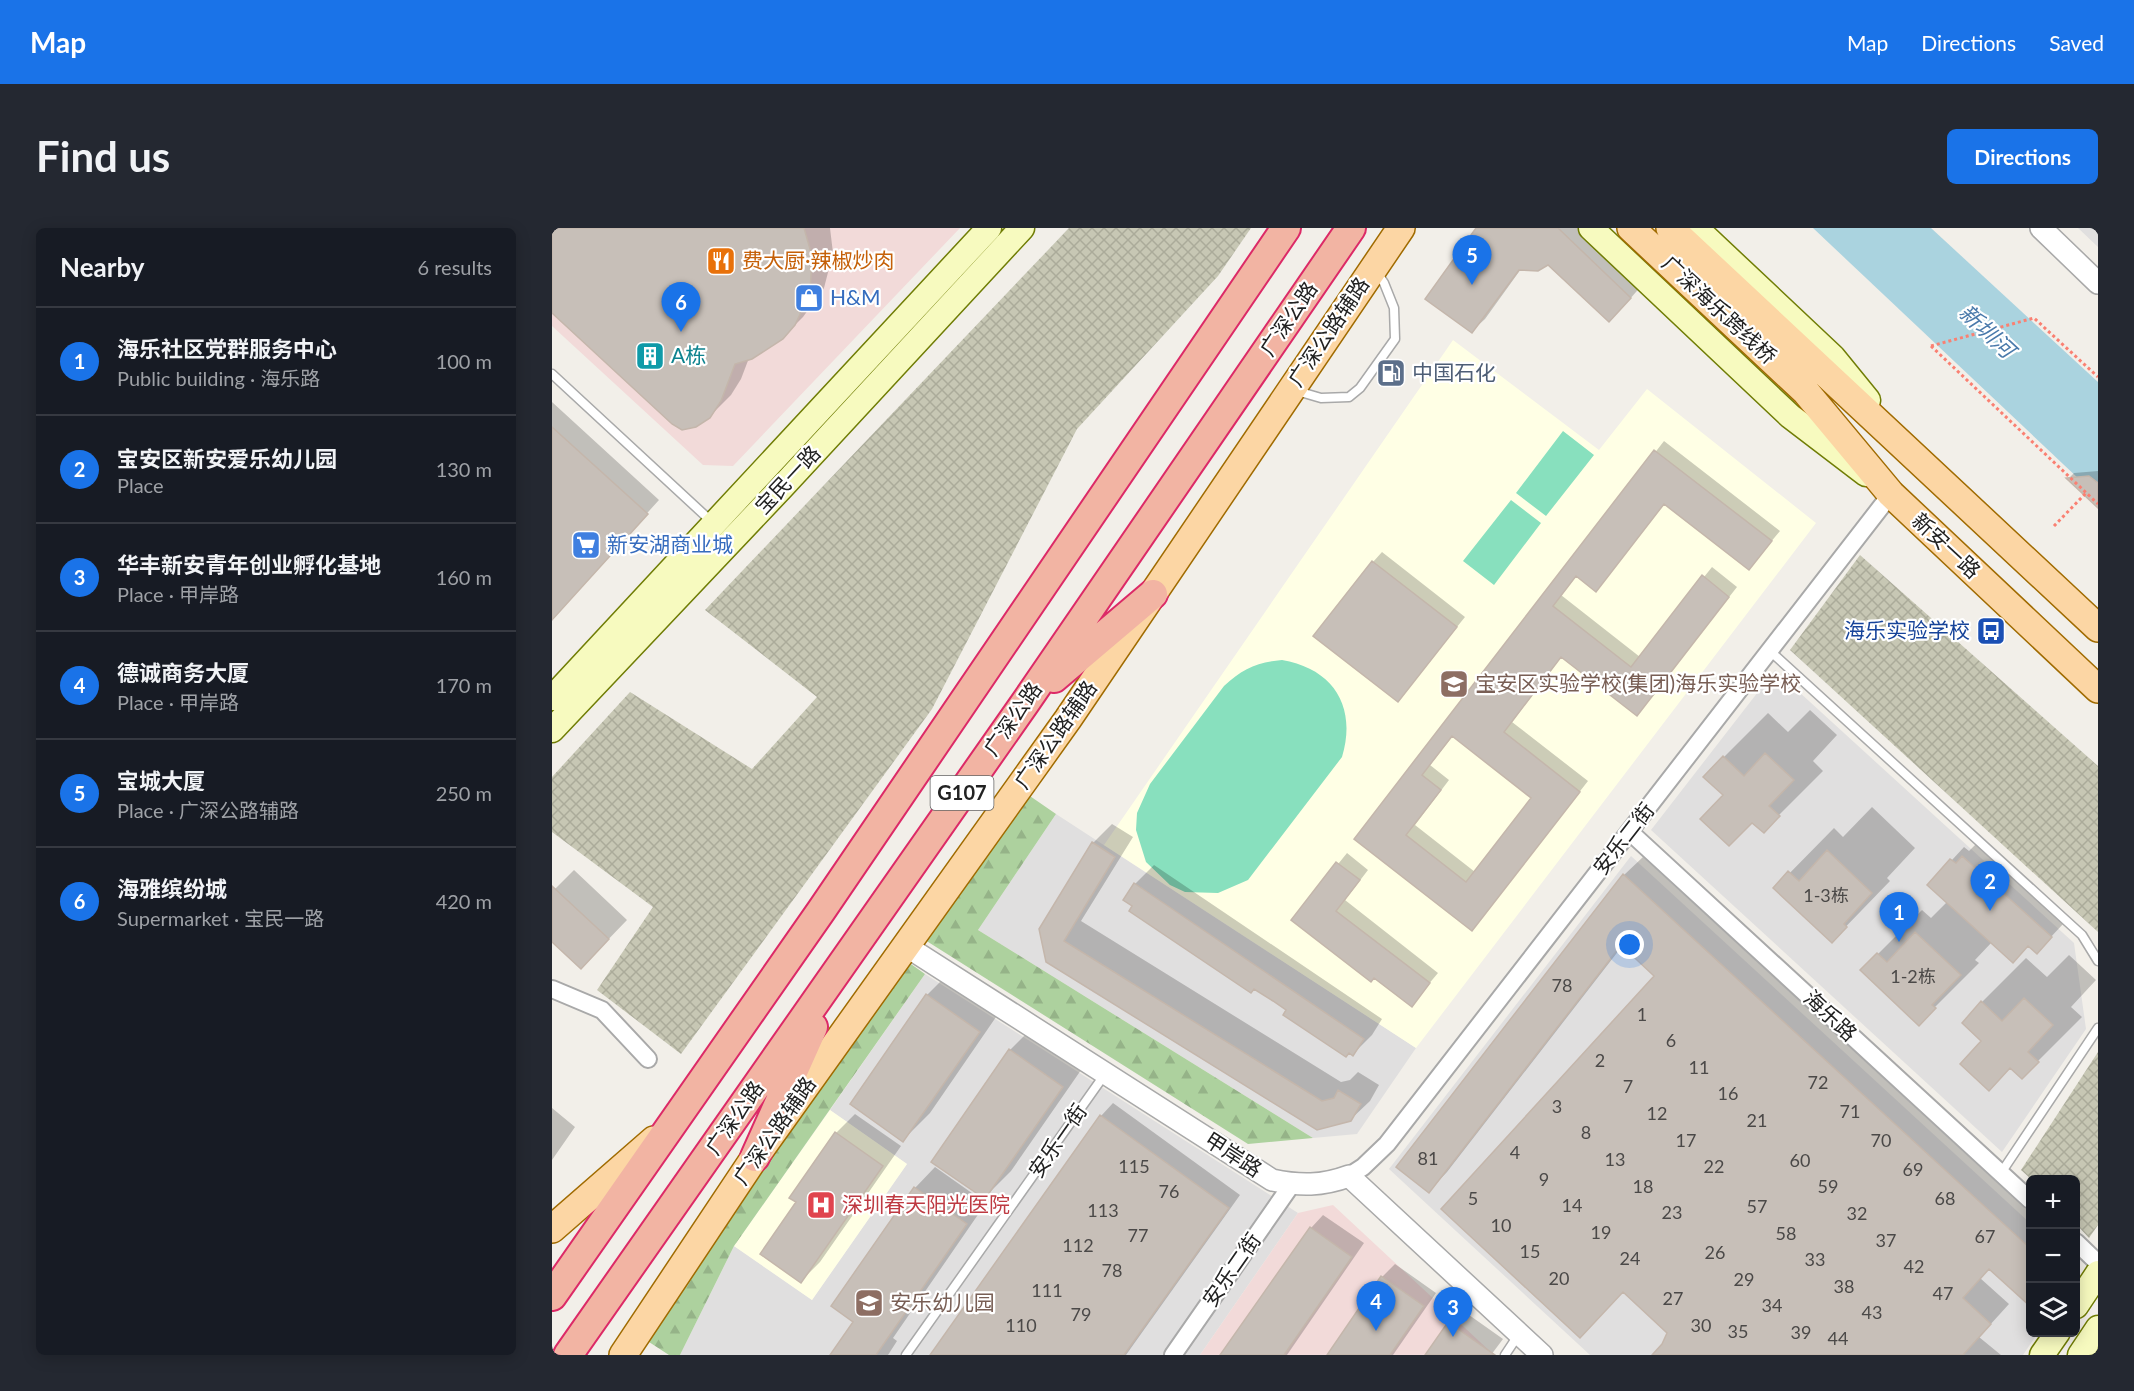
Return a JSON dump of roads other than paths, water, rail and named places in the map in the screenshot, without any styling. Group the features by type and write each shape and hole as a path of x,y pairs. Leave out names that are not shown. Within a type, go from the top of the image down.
{"highway":[{"name":"G107","path":"552,1296 992,663 1286,228"},
{"name":"广深公路","path":"568,1355 1025,703 1351,228"},
{"path":"1025,703 1153,594"},
{"path":"755,1157 840,967"}],"main road":[{"name":"宝民一路","path":"552,729 559,695 989,228"},
{"name":"宝民一路","path":"559,695 783,486 1022,228"},
{"name":"广深公路辅路","path":"623,1355 755,1157 1153,594 1401,228"},
{"path":"1591,228 1790,416 1891,494"},
{"name":"广深海乐跨线桥","path":"1631,228 1806,392"},
{"name":"广深海乐跨线桥","path":"1670,228 1825,372"},
{"path":"1696,228 1833,357 1915,458"},
{"name":"新安一路","path":"1825,372 2098,628"},
{"name":"新安一路","path":"1806,392 1891,494 2098,688"},
{"path":"552,1229 673,1123"},
{"path":"2080,1300 2098,1273"},
{"path":"2080,1355 2098,1328"},
{"path":"2042,1355 2055,1337"}],"street":[{"path":"2041,228 2098,283"},
{"name":"安乐二街","path":"1349,1176 1363,1167 1388,1144 1891,494"},
{"name":"海乐路","path":"1629,832 2026,1196"},
{"name":"甲岸路","path":"906,946 1272,1180 1292,1184 1319,1184 1349,1176"},
{"path":"552,989 602,1010 648,1059"},
{"path":"1349,1176 1542,1355"},
{"name":"安乐二街","path":"1174,1355 1292,1184"},
{"path":"2080,1246 2098,1263"}],"lane":[{"path":"1291,389 1321,398 1349,397 1360,388 1395,339 1394,308 1384,283 1373,268"},
{"path":"552,374 714,525"},
{"path":"1770,651 2082,935 2098,961"},
{"path":"2001,1173 2098,1028"},
{"name":"安乐一街","path":"906,1355 1106,1074"},
{"path":"1505,1355 1519,1334"}],"water":[{"name":"新圳河","path":"1813,228 1931,228 2098,382 2098,497"}],"place":[{"name":"费大厨·辣椒炒肉","path":"721,261"},
{"name":"宝城大厦","path":"1472,285"},
{"name":"H&M","path":"809,298"},
{"name":"海雅缤纷城","path":"681,332"},
{"name":"A栋","path":"650,356"},
{"name":"中国石化","path":"1391,373"},
{"name":"新安湖商业城","path":"586,545"},
{"name":"海乐实验学校","path":"1991,631"},
{"name":"宝安区实验学校(集团)海乐实验学校","path":"1454,684"},
{"name":"宝安区新安爱乐幼儿园","path":"1990,911"},
{"name":"海乐社区党群服务中心","path":"1899,942"},
{"name":"深圳春天阳光医院","path":"821,1205"},
{"name":"安乐幼儿园","path":"869,1303"},
{"name":"德诚商务大厦","path":"1376,1331"},
{"name":"华丰新安青年创业孵化基地","path":"1453,1337"}]}
